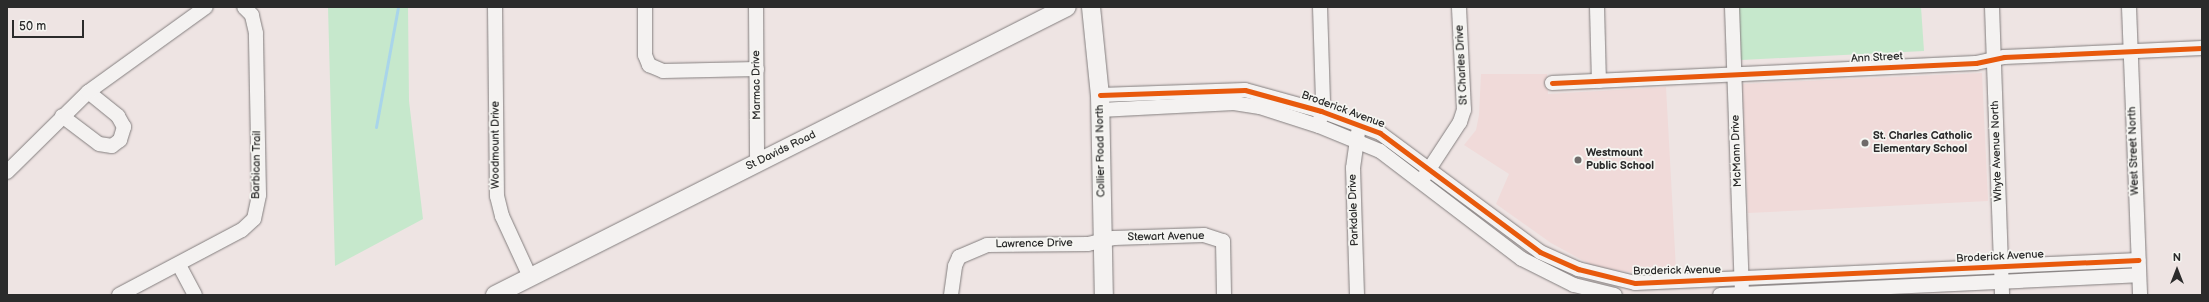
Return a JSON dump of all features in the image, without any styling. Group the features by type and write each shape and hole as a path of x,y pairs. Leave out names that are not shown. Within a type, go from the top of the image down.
{"main road":[{"name":"St Davids Road","path":"495,295 1067,7"},
{"name":"Collier Road North","path":"1091,7 1100,103 1104,295"}],"street":[{"path":"7,172 88,92 206,7"},
{"name":"Barbican Trail","path":"119,295 180,265 242,230 254,219 259,195 256,33 252,15 244,7"},
{"name":"Woodmount Drive","path":"495,7 497,196 502,216 530,277"},
{"path":"645,7 645,55 649,65 663,71 757,69"},
{"name":"Marmac Drive","path":"756,7 757,162"},
{"path":"1318,126 1323,102 1320,7"},
{"name":"St Charles Drive","path":"1421,182 1460,122 1464,110 1459,7"},
{"path":"1597,7 1599,81"},
{"name":"McMann Drive","path":"1732,7 1742,290"},
{"name":"Whyte Avenue North","path":"1992,7 2000,267 2002,288"},
{"name":"West Street North","path":"2129,7 2138,275 2140,295"},
{"name":"Ann Street","path":"1552,83 1976,63 1994,59 2202,48"},
{"name":"Broderick Avenue","path":"1100,103 1245,90 1321,111 1380,133 1540,252 1578,269 1610,279 1635,283 1742,290 2002,288 2138,275"},
{"path":"62,116 99,144 112,146 120,140 124,128 118,116 88,92"},
{"name":"Broderick Avenue","path":"1100,103 1234,103 1260,107 1355,139 1380,151 1522,259 1574,285 1612,295"},
{"name":"Parkdale Drive","path":"1357,295 1353,168 1355,139 1360,125"},
{"name":"Stewart Avenue","path":"1103,240 1204,235 1223,240 1224,295"},
{"name":"Lawrence Drive","path":"951,295 955,266 959,257 987,245 1088,244 1103,240"},
{"name":"Broderick Avenue","path":"1720,295 1742,290 2000,267 2138,260"},
{"path":"180,265 195,295"},
{"path":"1610,279 1612,295"}],"shaded area":[{"name":"St. Charles Catholic Elementary School","path":"1982,73 1988,201 1748,213 1742,84"},
{"name":"Westmount Public School","path":"1481,74 1547,74 1548,94 1666,87 1676,270 1628,272 1593,266 1551,243 1496,204 1509,174 1464,145 1476,130 1479,115"}],"green space":[{"path":"328,7 408,7 409,101 423,219 335,266"},
{"path":"1739,7 1921,7 1924,51 1741,60"}],"waterway":[{"path":"376,127 398,7"}],"cycle path":[{"path":"1552,83 1976,63 2004,57 2202,48"},
{"path":"1100,95 1245,90 1321,111 1380,133 1540,252 1578,269 1635,283 2138,260"}],"place":[{"name":"St. Charles Catholic Elementary School","path":"1865,143"},
{"name":"Westmount Public School","path":"1578,160"}]}
